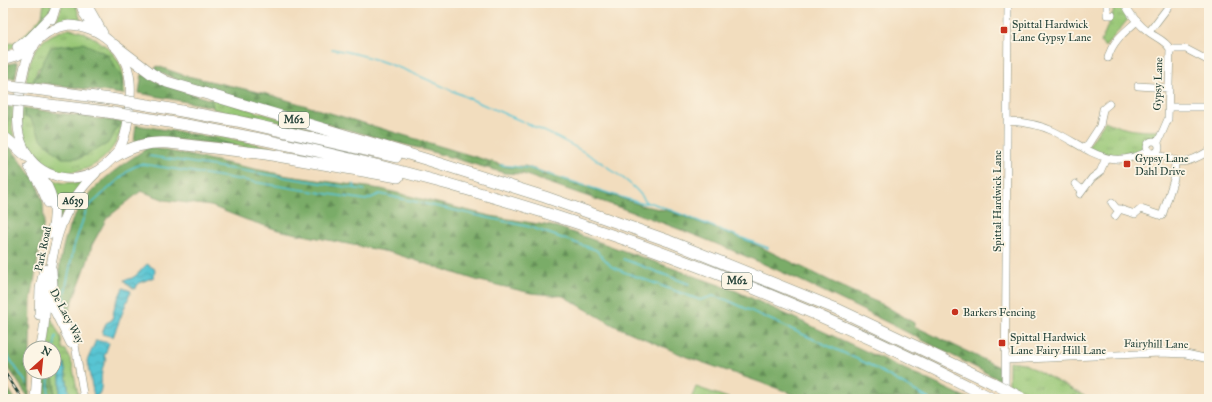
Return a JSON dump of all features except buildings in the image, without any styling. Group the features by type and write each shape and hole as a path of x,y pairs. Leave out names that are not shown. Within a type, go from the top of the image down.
{"highway":[{"name":"M62","path":"110,42 152,74 167,82 425,159 603,217 752,274 837,309 1022,398"},
{"path":"3,59 17,55 33,46"},
{"path":"3,54 17,47"},
{"name":"M62","path":"3,85 111,99 252,124 482,178"},
{"name":"M62","path":"3,99 107,112 276,141 362,160 476,191 595,228 745,284 844,327 991,398"},
{"path":"6,138 27,156"},
{"path":"114,157 145,144 169,143 273,155 476,191"}],"main road":[{"name":"A639","path":"57,3 54,13 41,37 33,46 25,62 17,113 19,139 27,156 35,165 53,175 68,178 83,176 102,168 114,157 122,145 127,129 131,88 126,66 110,42 96,31 84,14 80,3"},
{"path":"86,3 110,42"},
{"path":"17,47 29,39 54,13"},
{"name":"A639","path":"41,37 55,28 69,25 83,26 96,31"},
{"path":"6,138 33,174 46,197 53,239"},
{"name":"Park Road","path":"35,165 47,184 54,203 55,218 53,252 40,340"},
{"name":"Park Road","path":"39,340 40,289 53,239 75,197 102,168"},
{"path":"35,399 36,380"}],"street":[{"name":"Spittal Hardwick Lane","path":"1005,399 1008,3"},
{"path":"1107,3 1106,15 1112,15"},
{"name":"Gypsy Lane","path":"1125,3 1137,21 1149,32 1164,42 1170,49 1169,107 1166,126 1156,149"},
{"path":"1149,32 1168,7"},
{"path":"1108,58 1110,49 1117,40 1137,21"},
{"path":"1170,49 1186,49 1207,60"},
{"path":"1138,86 1169,88"},
{"path":"1085,149 1100,126 1101,112 1106,103"},
{"path":"1169,107 1209,107"},
{"path":"1008,121 1034,124 1052,131 1085,149 1106,158 1129,159 1156,149 1175,162 1185,162 1196,159 1209,151"},
{"path":"1075,184 1081,192 1100,172 1106,158"},
{"path":"1112,203 1120,209 1135,214 1141,209 1162,216 1174,179 1175,162"},
{"path":"1115,216 1120,209"},
{"name":"De Lacy Way","path":"53,252 55,300 75,345 75,353 84,399"},
{"name":"De Lacy Way","path":"40,289 75,353"},
{"name":"Fairyhill Lane","path":"1006,360 1160,353 1186,354 1209,359"}],"green space":[{"path":"44,3 53,3 39,26 26,39 3,52 3,45 17,42 42,16"},
{"path":"63,3 75,3 81,21 67,20 56,22"},
{"path":"1111,3 1121,3 1129,18 1105,47 1101,42 1114,10 1110,8"},
{"path":"69,29 85,33 107,47 113,53 122,70 125,95 122,94 122,78 116,70 38,68 33,82 26,82 30,62 38,47 50,36"},
{"path":"83,43 107,54 122,78 122,94 33,82 51,47"},
{"path":"18,62 15,79 3,77 3,65"},
{"path":"157,66 183,75 267,94 509,167 525,166 644,206 670,211 746,240 851,291 884,305 914,323 914,326 999,367 1000,380 836,297 736,252 657,221 523,174 504,173 422,149 337,127 180,81 155,70"},
{"path":"142,74 164,85 211,100 213,107 139,93"},
{"path":"211,98 315,129 213,109"},
{"path":"3,106 14,107 12,129 17,144 3,133 3,129 7,131 10,109 3,108"},
{"path":"3,108 11,109 7,131 3,129"},
{"path":"21,108 25,108 24,117 30,118 43,140 107,144 121,122 123,122 117,141 106,156 92,166 76,171 60,171 45,165 32,153 22,135"},
{"path":"25,108 121,122 107,144 80,158 62,158 42,140 30,118 24,117"},
{"path":"1105,121 1133,130 1163,131 1155,141 1149,142 1147,148 1129,159 1086,150"},
{"path":"136,125 204,136 237,146 150,137 134,142"},
{"path":"204,136 221,137 354,164 237,146"},
{"path":"3,142 9,146 36,181 43,203 44,221 31,300 30,340 22,340 22,380 29,380 29,398 3,360"},
{"path":"149,147 288,176 381,189 490,216 557,227 736,291 969,399 804,399 687,357 615,326 563,296 531,293 476,280 393,253 278,230 211,206 165,200 141,191 107,218 92,245 68,314 60,299 59,271 63,248 69,229 77,212 87,197 114,171"},
{"path":"51,179 63,183 83,182 70,198 60,219 56,190"},
{"path":"51,318 61,340 48,340"},
{"path":"62,349 66,350 72,364 79,399 70,399 64,363 62,363"},
{"path":"1009,361 1023,363 1090,399 1043,399 1009,384"},
{"path":"43,380 54,380 55,399 42,399"},
{"path":"54,380 60,380 60,399 55,399"},
{"path":"3,381 15,399 3,399"},
{"path":"696,387 731,399 691,399"}],"water":[{"path":"147,264 155,269 154,277 139,283 135,289 127,284 124,280 132,278 138,274"},
{"path":"123,288 131,291 113,337 102,334 106,323 112,320 115,305"},
{"path":"96,340 109,343 104,357 106,358 101,375 101,389 96,397 94,396 87,361"},
{"path":"62,363 64,363 70,399 60,399 60,380 62,380"}],"waterway":[{"path":"332,49 388,63 546,132 580,150 613,171 631,185 646,202"},
{"path":"149,156 365,190"},
{"path":"63,302 74,246 87,208 130,169 140,164 149,165 366,200 380,194 530,227 596,250 612,267 624,272 700,300 713,296 727,300 868,364 929,399"},
{"path":"500,165 529,168 640,203 652,203 768,248"},
{"path":"354,184 355,188"},
{"path":"623,259 689,284"},
{"path":"55,340 56,336"},
{"path":"3,349 27,384"},
{"path":"48,399 49,380"}],"railway":[{"path":"3,370 22,399"}],"place":[{"name":"Spittal Hardwick Lane Gypsy Lane","path":"1004,30"},
{"name":"Gypsy Lane Dahl Drive","path":"1127,164"},
{"name":"Barkers Fencing","path":"955,312"},
{"name":"Spittal Hardwick Lane Fairy Hill Lane","path":"1002,343"}]}
